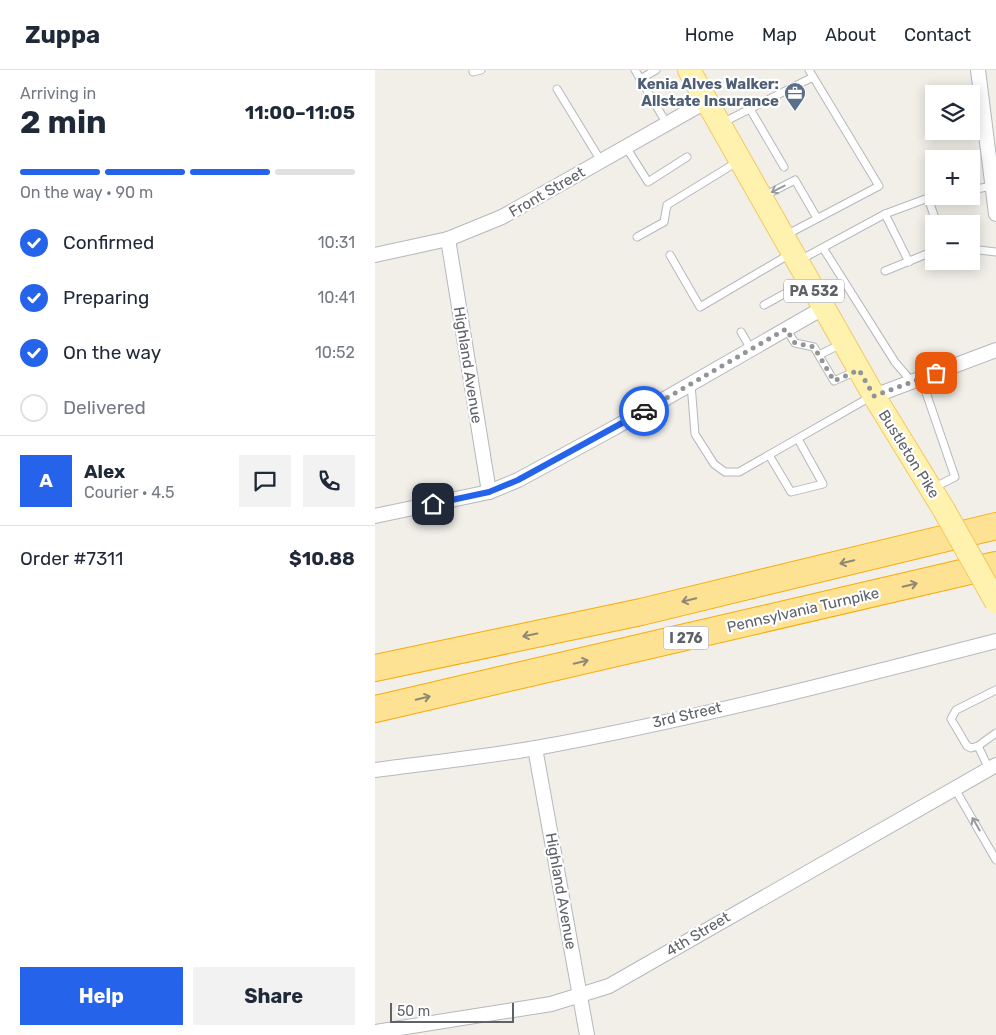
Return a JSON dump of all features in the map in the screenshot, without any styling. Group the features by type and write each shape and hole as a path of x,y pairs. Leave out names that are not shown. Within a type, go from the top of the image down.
{"highway":[{"name":"I 276","path":"375,668 641,612 996,526"},
{"name":"Pennsylvania Turnpike","path":"375,709 996,565"}],"main road":[{"name":"Bustleton Pike","path":"689,70 823,308 944,510 996,602"}],"street":[{"path":"978,70 996,214"},
{"name":"Front Street","path":"375,255 447,239 502,217 707,101"},
{"name":"Highland Avenue","path":"447,239 489,492"},
{"path":"375,516 489,492 518,480 823,308"},
{"path":"874,396 996,350"},
{"name":"3rd Street","path":"375,770 535,748 694,714 996,641"},
{"name":"Highland Avenue","path":"535,748 587,1035"},
{"name":"4th Street","path":"375,1032 551,1004 609,986 992,767"}],"lane":[{"path":"635,70 667,124"},
{"path":"640,79 657,70"},
{"path":"720,124 750,109 811,73 879,186 817,218 795,258 763,305"},
{"path":"557,88 601,161"},
{"path":"750,109 784,167"},
{"path":"626,147 648,182 687,157"},
{"path":"637,237 664,222 667,205 740,160"},
{"path":"761,197 795,180 817,218"},
{"path":"980,188 992,186"},
{"path":"670,254 700,307 795,258 823,248 885,214 925,199"},
{"path":"885,214 909,262"},
{"path":"823,248 895,362 916,380 955,477 931,489"},
{"path":"980,250 996,252"},
{"path":"885,271 925,255"},
{"path":"786,329 795,343 814,347 834,381 859,370"},
{"path":"741,332 751,349"},
{"path":"819,355 843,342"},
{"path":"691,384 695,434 714,464 725,472 739,472 874,396"},
{"path":"769,455 791,492 823,484 797,439"},
{"path":"996,690 956,710 951,718 967,746 971,748 978,746 996,733"},
{"path":"978,746 992,767"},
{"path":"955,789 996,860"}],"way so far":[{"path":"644,411 786,329 795,343 814,347 834,381 859,370 874,396 936,373"}],"place":[{"name":"Kenia Alves Walker: Allstate Insurance","path":"795,112"}],"route":[{"path":"433,504 489,492 518,480 644,411"}]}
